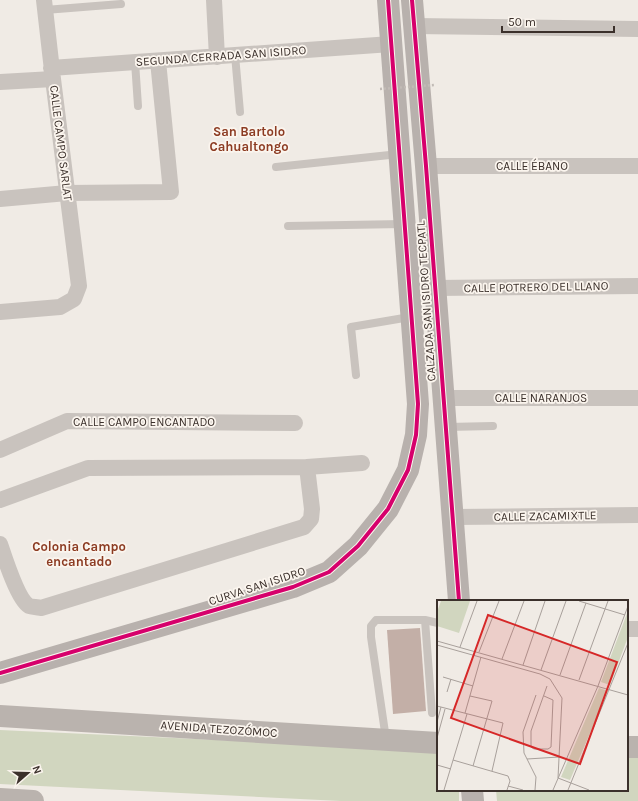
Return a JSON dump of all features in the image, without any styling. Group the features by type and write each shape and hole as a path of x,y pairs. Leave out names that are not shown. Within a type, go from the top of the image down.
{"main road":[{"name":"CALZADA SAN ISIDRO TECPATL","path":"388,0 418,404"},
{"name":"CALZADA SAN ISIDRO TECPATL","path":"412,0 459,600"},
{"name":"CURVA SAN ISIDRO","path":"0,673 293,587 329,572 358,546 388,509 408,470 416,435 418,404"},
{"name":"AVENIDA TEZOZÓMOC","path":"0,716 437,743"},
{"path":"628,746 638,747"},
{"path":"472,791 473,801"},
{"path":"0,799 33,801"}],"street":[{"path":"214,0 217,57"},
{"name":"CALLE CAMPO SARLAT","path":"0,312 60,307 74,299 79,286 44,5"},
{"path":"414,26 638,29"},
{"name":"SEGUNDA CERRADA SAN ISIDRO","path":"0,82 135,62 391,44"},
{"path":"0,199 67,193 171,192 158,61"},
{"name":"CALLE ÉBANO","path":"426,166 638,166"},
{"name":"CALLE POTRERO DEL LLANO","path":"435,288 638,286"},
{"name":"CALLE NARANJOS","path":"444,398 638,398"},
{"name":"CALLE CAMPO ENCANTADO","path":"0,450 66,421 295,423"},
{"path":"0,500 88,468 307,467 362,463"},
{"path":"2,554 20,595 28,605 41,608 304,527 311,519 312,509 307,467"},
{"name":"CALLE ZACAMIXTLE","path":"452,517 638,515"}],"lane":[{"path":"44,5 121,4"},
{"path":"235,55 240,112"},
{"path":"135,62 138,106"},
{"path":"276,166 400,154"},
{"path":"288,226 405,224"},
{"path":"356,375 351,327 412,316"},
{"path":"446,427 493,426"},
{"path":"386,740 371,637 371,626 376,620 425,620 437,623"},
{"path":"425,620 432,713"}],"path":[{"path":"380,89 434,85"}],"green space":[{"path":"0,730 437,750 437,791 459,791 459,801 341,801 0,784"},
{"path":"628,757 638,757 638,801 497,801 496,791 628,791"}],"building":[{"path":"420,628 426,711 393,714 387,630"}],"cycle path":[{"path":"0,673 293,587 329,572 358,546 388,509 408,470 416,435 418,404 388,0"},
{"path":"412,0 459,600"}],"district":[{"name":"San Bartolo Cahualtongo","path":"249,138"},
{"name":"Colonia Campo encantado","path":"79,554"}]}
